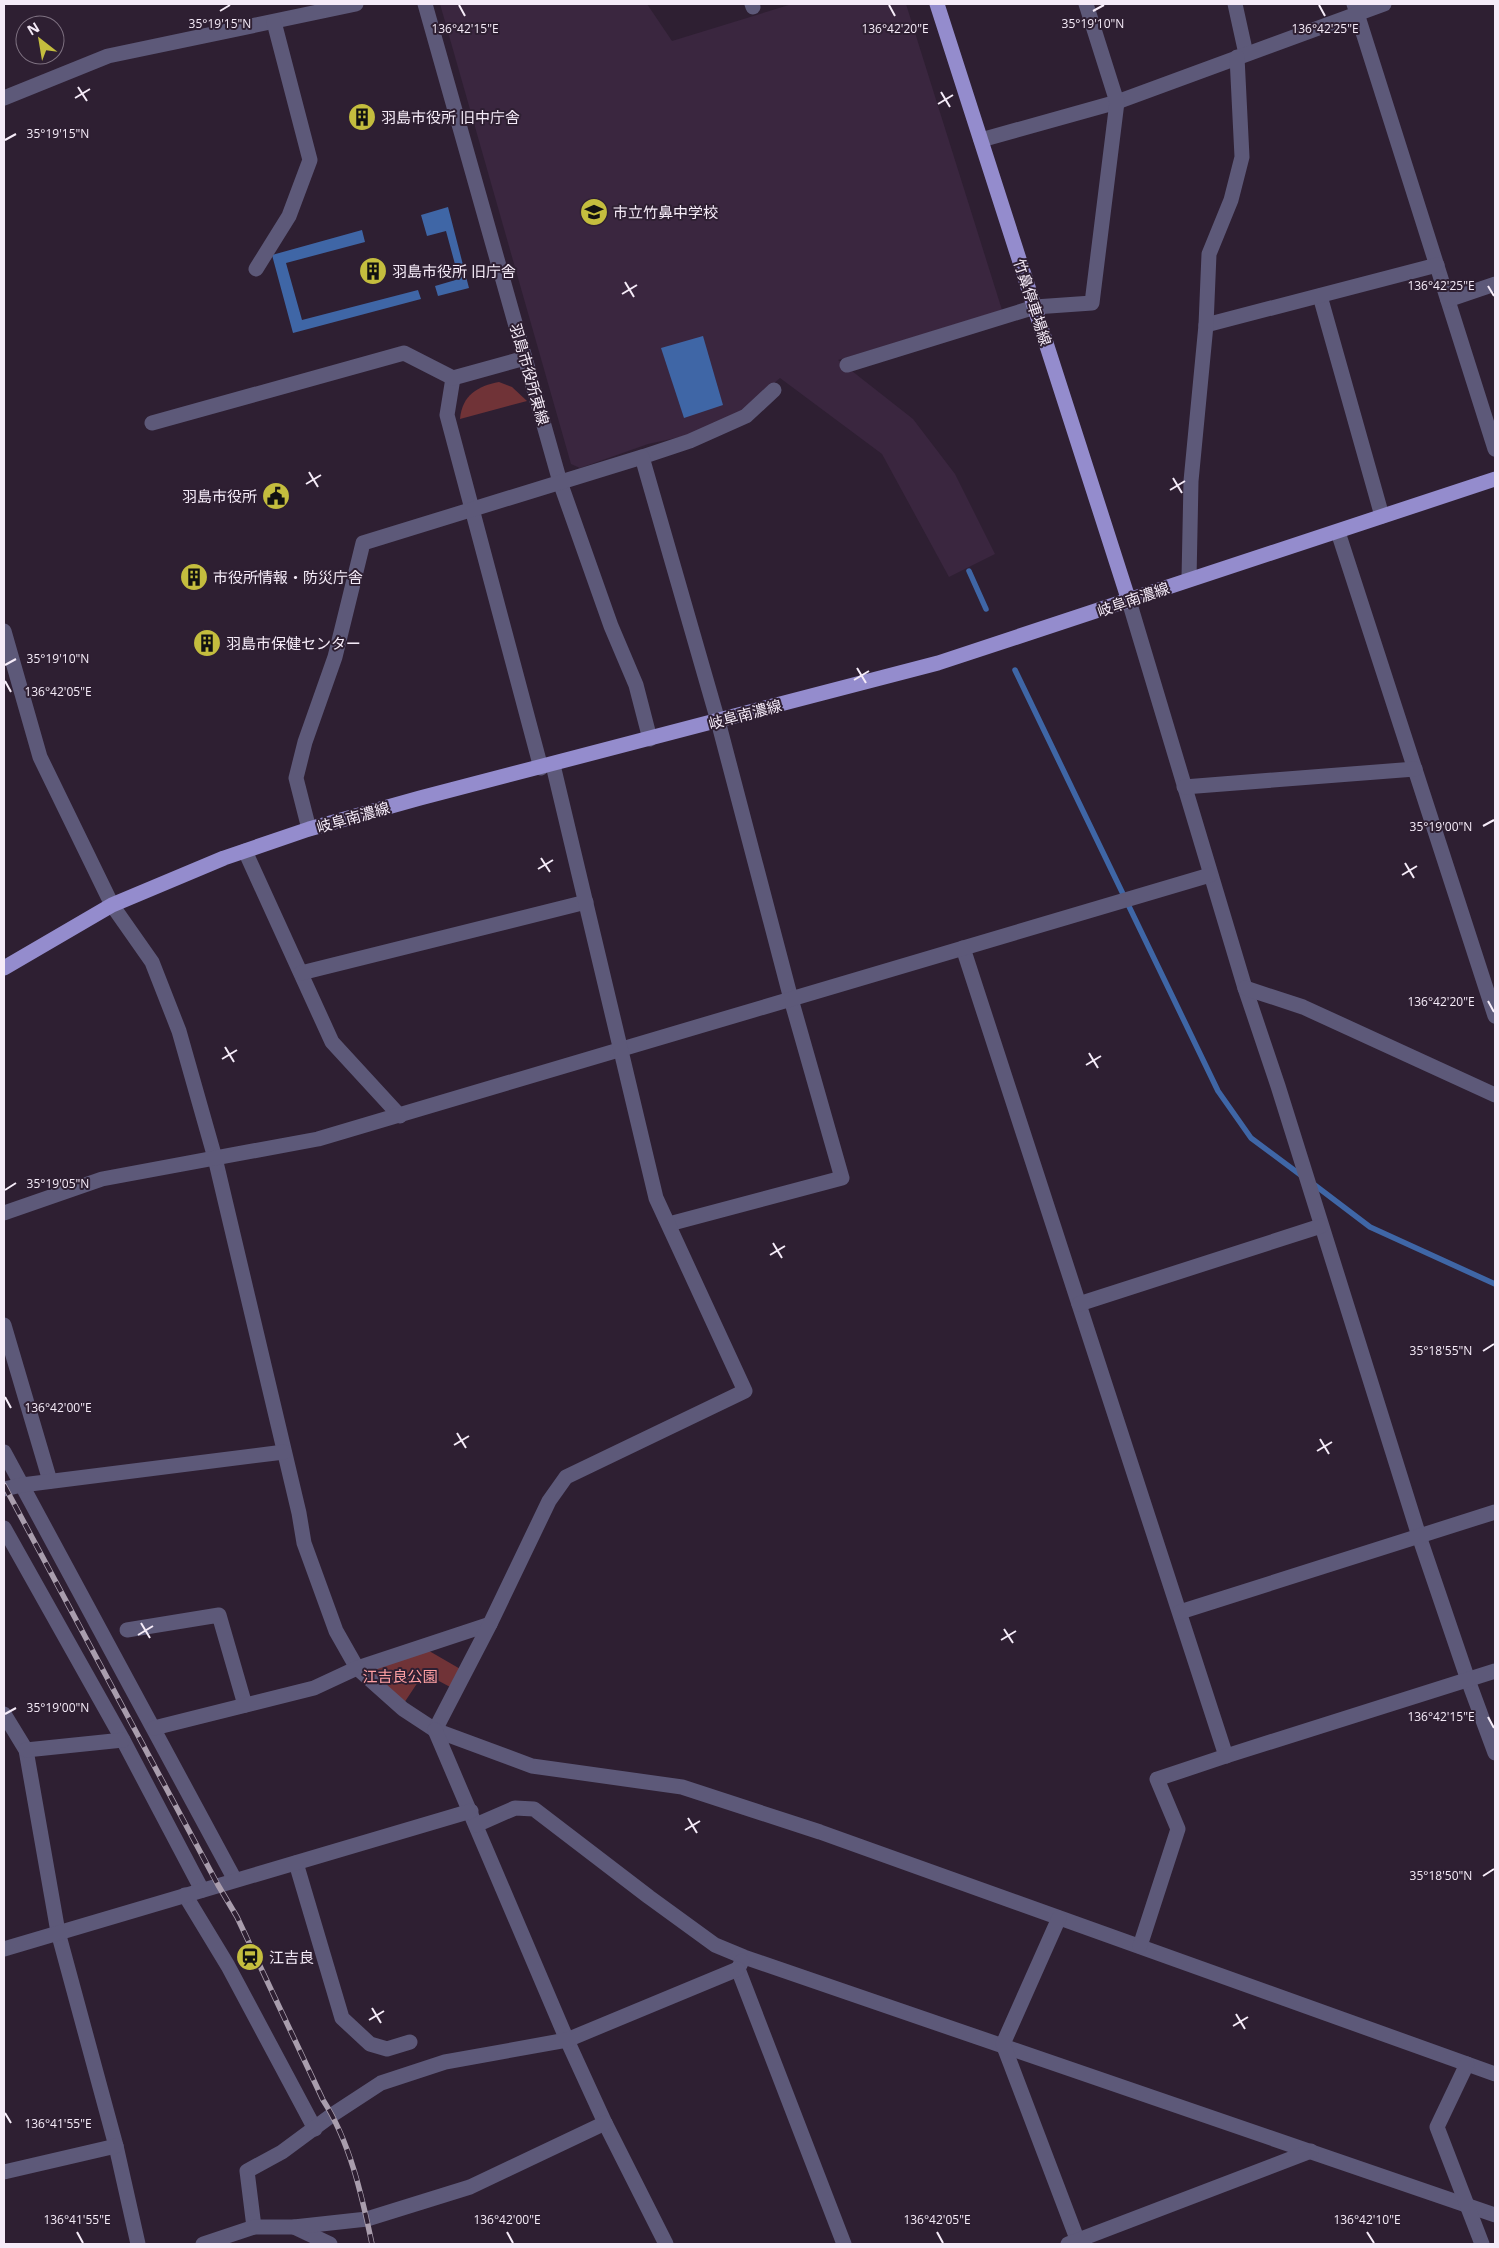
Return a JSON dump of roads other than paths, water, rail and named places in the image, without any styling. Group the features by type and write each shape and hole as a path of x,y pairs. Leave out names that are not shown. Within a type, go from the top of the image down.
{"main road":[{"name":"竹鼻停車場線","path":"937,4 1129,601"},
{"name":"岐阜南濃線","path":"4,968 112,905 224,858 310,829 938,663 1129,601 1189,579 1338,532 1495,478"}],"street":[{"path":"4,98 108,56 356,4"},
{"name":"羽島市役所東線","path":"425,4 560,482 611,626 636,685 650,739"},
{"path":"847,365 1034,307 1092,303 1117,102 1086,4"},
{"path":"1189,579 1191,481 1206,325 1209,254 1231,200 1242,157 1242,56 1235,4"},
{"path":"981,140 1117,102 1242,56 1355,8 1384,4"},
{"path":"1355,8 1495,449"},
{"path":"256,269 289,216 310,160 274,22"},
{"path":"1206,325 1437,265"},
{"path":"1448,300 1495,284"},
{"path":"1320,296 1382,516"},
{"path":"152,423 404,354 453,378 525,358"},
{"path":"435,1730 490,1624 549,1501 566,1478 745,1391 656,1198 586,902 471,508 447,415 453,378"},
{"path":"310,829 296,778 306,742 335,657 363,542 690,442 746,416 774,390"},
{"path":"642,457 718,721 791,999 842,1178 669,1224"},
{"path":"1338,532 1495,1016"},
{"path":"1129,601 1245,988 1419,1536 1495,1753"},
{"path":"4,631 40,757 112,905 152,962 179,1031 215,1158 304,1543 336,1631 357,1668 403,1709 435,1730 532,1766 682,1787 820,1832 1495,2074"},
{"path":"1184,787 1414,769"},
{"path":"245,852 332,1042 400,1116"},
{"path":"4,1213 102,1179 318,1139 1210,875"},
{"path":"300,974 586,902"},
{"path":"963,948 1226,1756"},
{"path":"1245,988 1303,1007 1495,1095"},
{"path":"1079,1304 1320,1223"},
{"path":"4,1326 50,1481"},
{"path":"4,1452 235,1880"},
{"path":"4,1489 50,1481 284,1452"},
{"path":"1180,1612 1495,1512"},
{"path":"4,1528 123,1740 202,1890"},
{"path":"127,1630 219,1615 245,1705"},
{"path":"154,1728 314,1688 357,1668 490,1624"},
{"path":"1140,1946 1178,1829 1157,1779 1495,1671"},
{"path":"4,1714 26,1750 58,1932 116,2146 138,2244"},
{"path":"435,1730 567,2040 605,2123 666,2244"},
{"path":"26,1750 123,1740"},
{"path":"4,1949 296,1862 515,1808 534,1809 649,1898 741,1963 1003,2044 1495,2215"},
{"path":"296,1862 342,2018 370,2044 387,2049 410,2042"},
{"path":"185,1895 228,1966 315,2129"},
{"path":"1059,1918 1003,2044 1075,2243 1311,2151"},
{"path":"254,2227 247,2171 282,2152 381,2083 445,2062 567,2040 741,1963"},
{"path":"741,1963 844,2244"},
{"path":"1467,2064 1437,2127 1482,2244"},
{"path":"203,2244 254,2227 294,2227 367,2219 470,2186 605,2123"},
{"path":"4,2172 116,2146"},
{"path":"294,2227 330,2244"}],"water":[{"path":"448,207 469,288 438,296 435,286 459,279 446,231 427,236 421,215"},
{"path":"362,230 365,242 286,263 302,320 418,290 421,299 293,333 272,255"},
{"path":"703,336 723,405 684,418 661,348"}],"waterway":[{"path":"969,571 986,609"},
{"path":"1015,670 1218,1091 1251,1138 1302,1176"},
{"path":"1312,1183 1370,1227 1495,1284"}],"railway":[{"path":"4,1485 218,1885 237,1917 323,2100 341,2133 354,2170 372,2244"}],"place":[{"name":"羽島市役所 旧中庁舎","path":"362,117"},
{"name":"市立竹鼻中学校","path":"594,212"},
{"name":"羽島市役所 旧庁舎","path":"373,271"},
{"name":"羽島市役所","path":"276,496"},
{"name":"市役所情報・防災庁舎","path":"194,577"},
{"name":"羽島市保健センター","path":"207,643"},
{"name":"江吉良","path":"250,1957"}],"park label":[{"name":"江吉良公園","path":"400,1676"}]}
